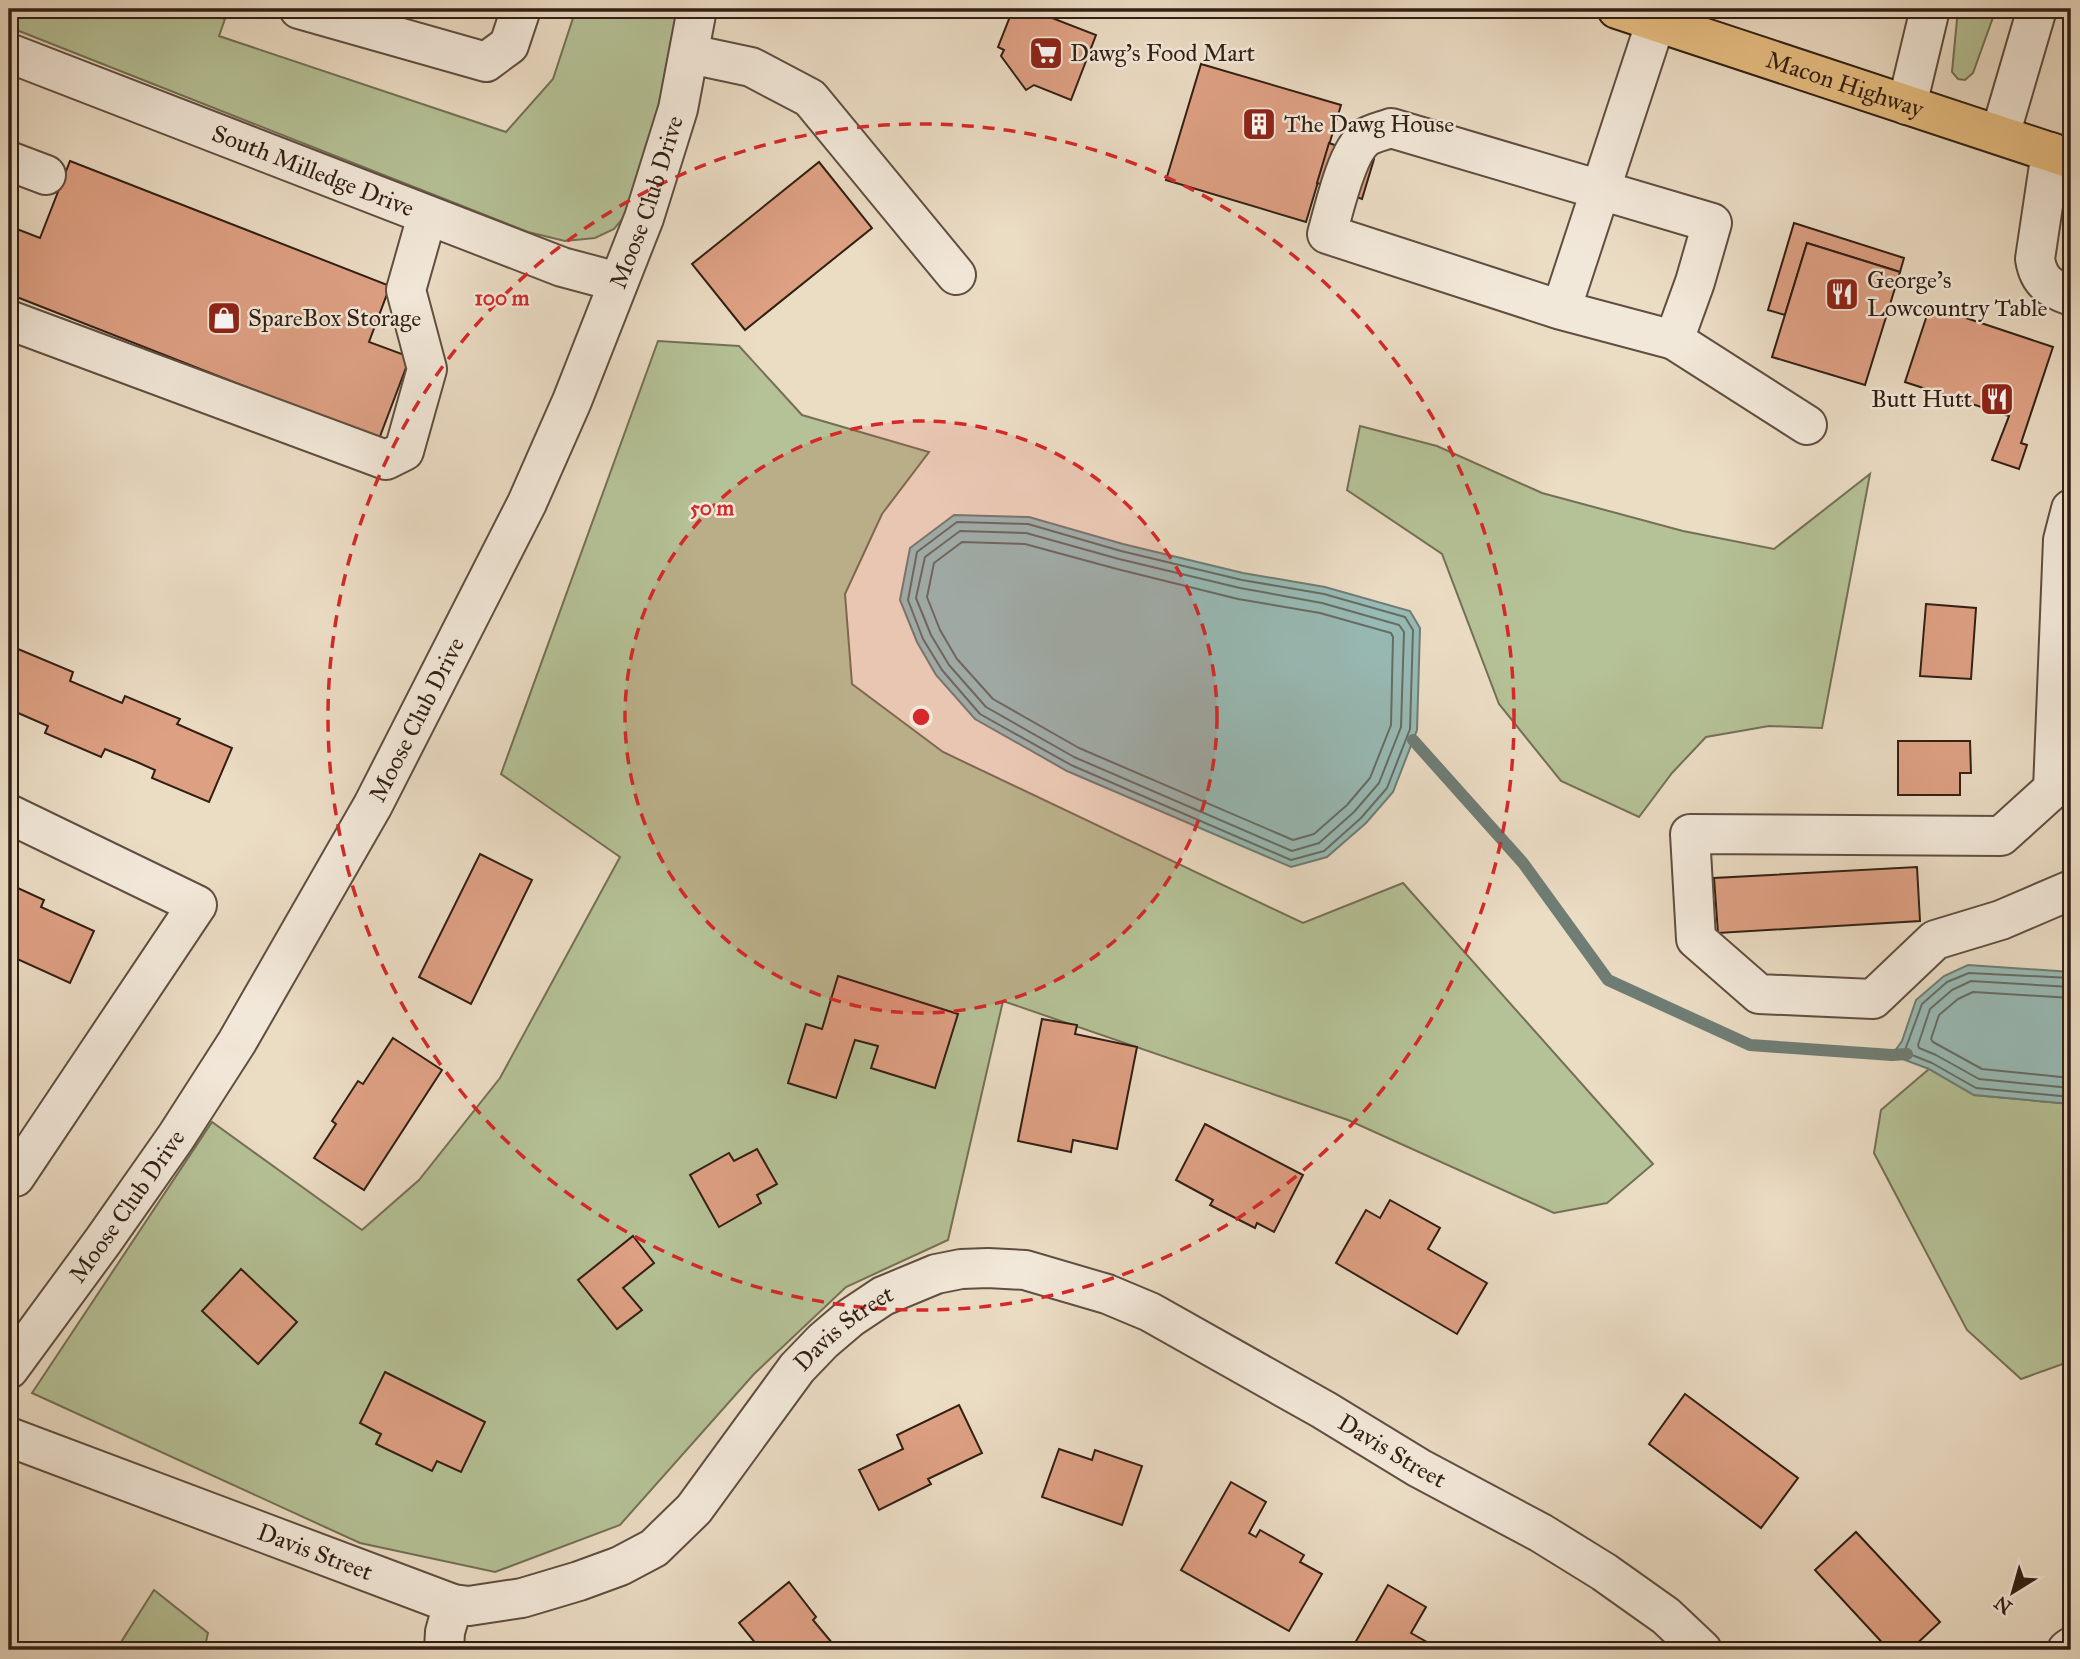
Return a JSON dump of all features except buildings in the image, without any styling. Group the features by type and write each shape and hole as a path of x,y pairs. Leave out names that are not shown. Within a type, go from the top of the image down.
{"main road":[{"name":"Macon Highway","path":"1617,9 1658,15 1907,106 2061,156"}],"street":[{"path":"299,9 486,62 509,45 520,9"},
{"name":"Moose Club Drive","path":"9,1369 169,1147 237,1042 373,805 527,503 572,401 644,218 678,109 697,9"},
{"path":"1907,106 1930,9"},
{"path":"2000,135 2037,9"},
{"path":"1561,310 1658,15"},
{"name":"South Milledge Drive","path":"9,53 562,267 618,282"},
{"path":"690,54 751,67 810,98 956,275"},
{"path":"1674,340 1712,223 1391,128 1366,138 1354,152 1339,190 1327,234 1561,310 1674,340 1807,425"},
{"path":"2061,156 2035,259 2041,279 2054,290 2071,296"},
{"path":"9,161 46,176"},
{"path":"9,320 386,460 404,451 427,369 406,290 427,216"},
{"path":"2071,509 2063,540 2062,794 2001,836 1690,834 1696,939 1759,994 1873,999 1935,940 2001,920 2071,890"},
{"path":"9,814 197,905 15,1177 9,1175"},
{"name":"Davis Street","path":"9,1437 453,1604 468,1606 522,1598 620,1566 654,1548 694,1509 797,1368 850,1318 883,1296 936,1274 961,1269 1025,1270 1107,1294 1150,1312 1324,1410 1419,1468 1541,1533 1604,1572 1666,1616 1702,1650"},
{"path":"444,1650 445,1632 453,1604"},
{"path":"2067,1650 2071,1647"}],"green space":[{"path":"9,9 192,9 225,19 219,36 506,132 553,79 576,9 681,9 670,72 630,210 614,229 595,238 565,241 528,232 9,27"},
{"path":"1958,9 1996,9 1973,73 1965,80 1958,79 1952,72"},
{"path":"658,341 739,346 802,415 929,452 882,514 845,594 852,684 943,752 1303,923 1403,883 1653,1164 1607,1203 1554,1213 1348,1120 1003,1001 948,1240 846,1287 754,1374 620,1525 495,1572 360,1543 32,1393 212,1122 362,1230 419,1180 500,1078 620,857 501,774"},
{"path":"1360,426 1437,446 1542,493 1683,531 1774,549 1870,474 1822,728 1769,726 1706,737 1672,773 1639,817 1561,781 1499,704 1442,554 1347,490"},
{"path":"1929,1069 1974,1095 2071,1104 2071,1361 2021,1379 1967,1330 1874,1153 1881,1110"},
{"path":"154,1590 208,1633 204,1650 116,1650"}],"water":[{"path":"954,515 1029,517 1123,544 1243,573 1325,587 1410,611 1420,628 1417,730 1393,792 1366,823 1327,857 1291,867 1067,771 975,719 936,675 917,642 900,600 910,548"},
{"path":"1968,965 2071,972 2071,1104 1974,1095 1929,1069 1892,1055 1902,1041 1916,1000 1944,976"}],"waterway":[{"path":"1413,740 1523,863 1608,980 1750,1045 1907,1054"}],"place":[{"name":"Dawg's Food Mart","path":"1046,53"},
{"name":"The Dawg House","path":"1259,124"},
{"name":"George's Lowcountry Table","path":"1842,294"},
{"name":"SpareBox Storage","path":"224,318"},
{"name":"Butt Hutt","path":"1997,399"}]}
